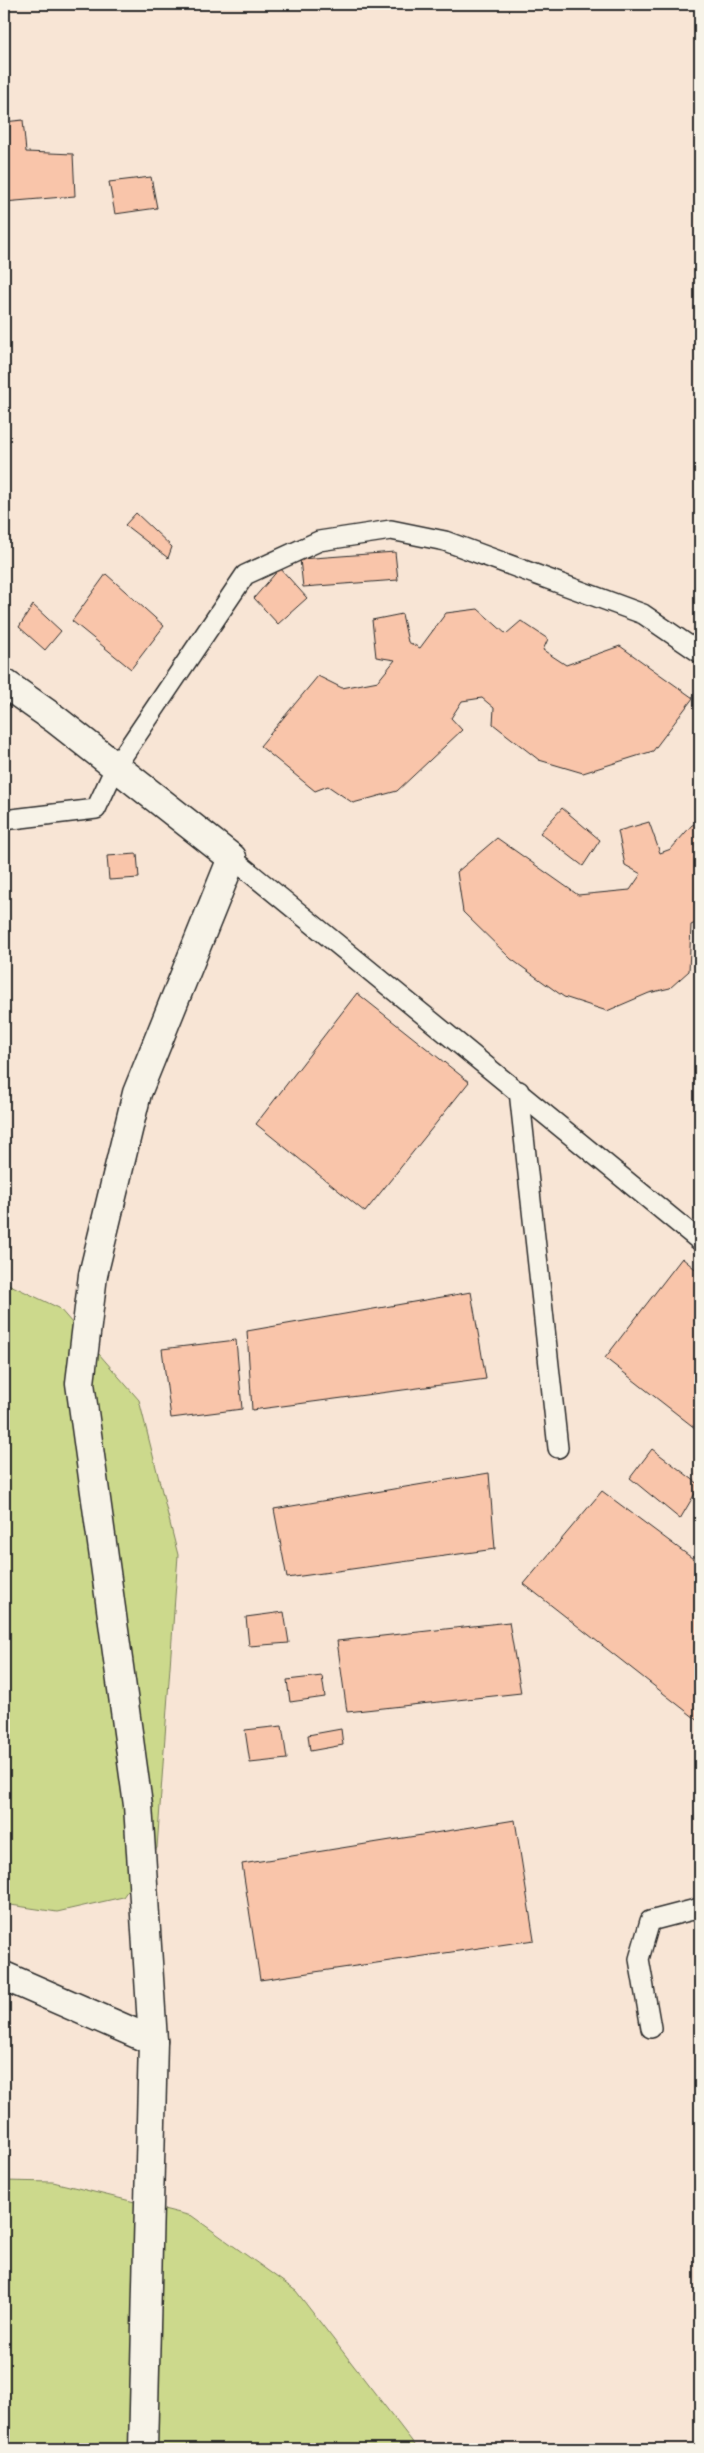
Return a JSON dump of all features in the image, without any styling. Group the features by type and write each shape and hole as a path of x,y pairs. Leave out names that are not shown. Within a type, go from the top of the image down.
{"street":[{"path":"4,683 116,766 232,858 137,1092 93,1275 80,1382 138,1805 153,2041 143,2449"},
{"path":"4,1976 153,2041"}],"lane":[{"path":"4,820 96,810 116,766 245,575 319,541 391,530 444,540 643,614 700,653"},
{"path":"232,858 520,1091 700,1241"},
{"path":"520,1091 558,1448"},
{"path":"651,2028 639,1959 650,1921 700,1908"}],"green space":[{"path":"4,1282 59,1308 139,1400 178,1555 157,1848 123,1897 57,1912 4,1904"},
{"path":"4,2181 53,2182 192,2216 296,2291 418,2449 4,2449"}],"building":[{"path":"23,120 26,152 73,154 75,196 4,202 4,122"},
{"path":"151,177 157,208 115,214 109,182"},
{"path":"136,513 172,547 168,558 125,525"},
{"path":"395,552 398,580 303,587 300,559"},
{"path":"280,568 307,598 278,624 254,598"},
{"path":"106,574 164,626 131,669 72,621"},
{"path":"33,605 61,631 45,650 19,627"},
{"path":"478,609 506,634 521,621 548,639 543,650 566,665 620,646 693,698 653,751 583,773 539,760 493,724 494,708 482,698 462,701 451,718 462,730 397,791 353,803 328,786 315,791 260,746 318,676 342,688 378,681 395,660 376,657 372,620 402,614 408,642 420,648 446,613"},
{"path":"562,808 600,840 583,866 540,833"},
{"path":"649,822 660,853 671,849 692,825 700,823 700,921 691,925 689,971 670,988 649,993 607,1011 564,997 511,959 463,912 457,872 497,838 578,895 630,890 641,874 625,865 618,831"},
{"path":"137,854 139,878 109,880 107,856"},
{"path":"357,993 469,1082 365,1212 256,1124"},
{"path":"682,1258 700,1273 700,1432 605,1358"},
{"path":"471,1292 486,1379 252,1410 247,1331"},
{"path":"236,1340 242,1409 171,1418 162,1349"},
{"path":"652,1449 700,1485 680,1519 630,1478"},
{"path":"489,1473 495,1549 287,1578 274,1509"},
{"path":"602,1491 700,1564 700,1722 524,1584"},
{"path":"284,1612 289,1643 249,1646 246,1617"},
{"path":"509,1622 521,1693 347,1712 337,1641"},
{"path":"322,1676 325,1697 290,1702 287,1680"},
{"path":"282,1726 287,1759 250,1763 245,1730"},
{"path":"341,1729 343,1745 310,1751 308,1735"},
{"path":"515,1820 534,1940 260,1980 242,1864"}]}
